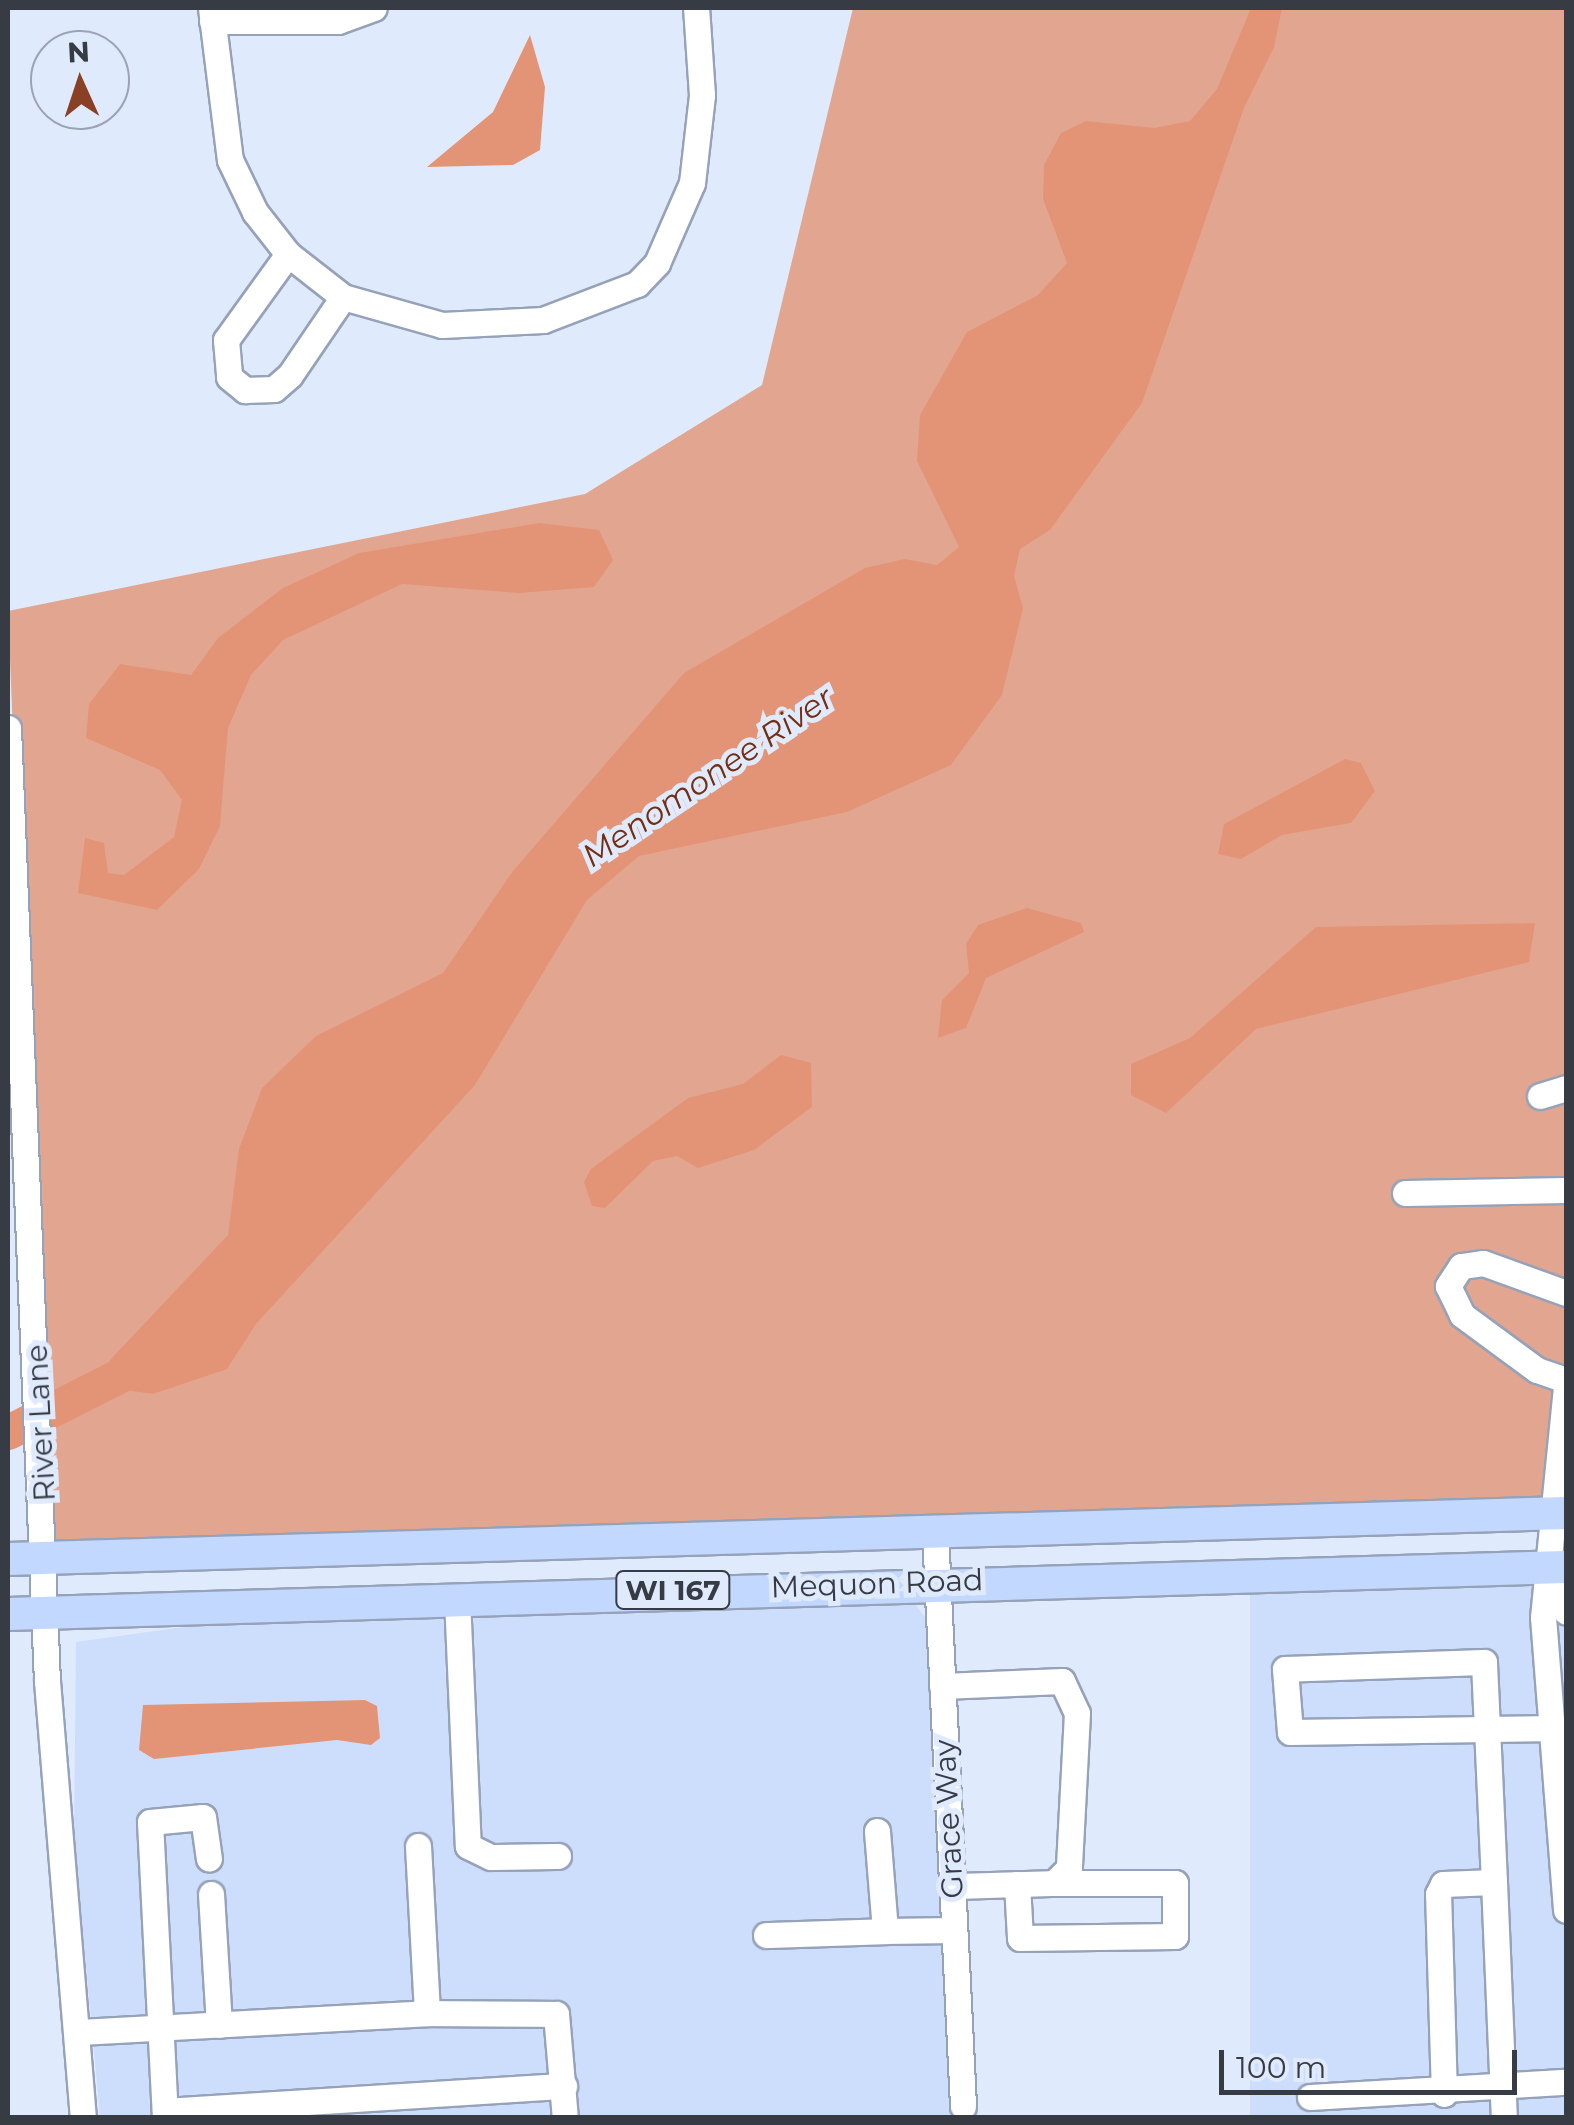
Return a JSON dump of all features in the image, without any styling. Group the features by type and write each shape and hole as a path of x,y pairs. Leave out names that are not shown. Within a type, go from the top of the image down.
{"main road":[{"name":"Mequon Road","path":"8,1560 1562,1513"},
{"path":"454,1548 457,1598"},
{"name":"Mequon Road","path":"8,1614 938,1582 1560,1567"}],"street":[{"path":"374,8 338,21 212,14 230,160 288,254 343,297 400,318 504,324 582,309 637,284 684,217 702,95 696,8"},
{"path":"288,254 226,340 224,362 244,390 274,389 290,375 343,297"},
{"name":"River Lane","path":"8,728 47,1557 44,1612 82,2118"},
{"path":"1540,1096 1566,1088"},
{"path":"1404,1193 1566,1190"},
{"path":"1566,1293 1484,1263 1462,1266 1448,1294 1536,1370 1566,1384 1560,1567 1545,1691 1557,1728 1566,1910"},
{"name":"Grace Way","path":"935,1533 963,2106"},
{"path":"1560,1567 1566,1612"},
{"path":"457,1598 468,1846 490,1857 558,1856"},
{"path":"1504,2105 1486,1729 1479,1656 1285,1669 1290,1732 1486,1729 1557,1728"},
{"path":"942,1686 1070,1684 1070,1850 1054,1883"},
{"path":"1557,1728 1566,1699"},
{"path":"209,1860 203,1818 150,1822 164,2028 165,2114 564,2086"},
{"path":"877,1831 885,1931"},
{"path":"418,1846 427,2013"},
{"path":"952,1886 1018,1884 1054,1883 1175,1882 1176,1936 1020,1938 1018,1884"},
{"path":"1444,2094 1438,1894 1443,1884 1494,1882"},
{"path":"211,1894 219,2025"},
{"path":"766,1935 954,1930"},
{"path":"78,2032 427,2013 556,2014 565,2118"},
{"path":"1310,2097 1444,2094 1504,2105 1566,2082"}],"shaded area":[{"path":"853,8 1566,8 1566,1498 47,1557 8,611 585,494 762,385"},
{"path":"1250,1572 1566,1572 1566,2117 1250,2117"},
{"path":"910,1597 927,1620 954,2117 100,2117 74,1835 76,1642 241,1619"}],"water":[{"path":"1251,8 1282,8 1274,47 1244,108 1142,403 1050,530 1020,549 1014,576 1023,608 1002,695 951,765 847,812 639,856 587,900 475,1085 256,1324 227,1369 153,1394 112,1388 110,1360 228,1235 239,1149 262,1088 316,1036 443,973 513,871 684,673 865,568 904,559 937,565 959,547 917,461 920,415 967,332 1038,295 1067,263 1043,199 1044,165 1061,133 1086,121 1154,128 1190,121 1217,89"},
{"path":"530,35 545,87 540,150 513,165 427,167 493,112"},
{"path":"539,523 599,530 613,560 594,587 519,593 402,584 283,640 251,675 228,728 220,826 199,869 157,910 78,893 85,838 104,843 108,873 124,875 174,837 182,800 160,770 86,738 89,704 120,664 191,675 218,638 283,588 359,553"},
{"path":"1345,759 1361,763 1375,791 1351,823 1282,835 1241,859 1218,854 1224,824"},
{"path":"1027,908 1081,923 1084,932 986,978 966,1028 938,1038 942,1000 969,973 966,944 978,925"},
{"path":"1535,923 1529,962 1256,1029 1166,1113 1131,1095 1131,1064 1190,1038 1316,927"},
{"path":"781,1055 811,1063 812,1107 754,1150 698,1168 677,1156 653,1161 605,1208 592,1206 584,1182 591,1169 688,1098 743,1084"},
{"path":"365,1700 377,1706 380,1738 371,1745 337,1740 154,1759 139,1750 143,1705"}],"waterway":[{"name":"Menomonee River","path":"8,1432 150,1360"}]}
